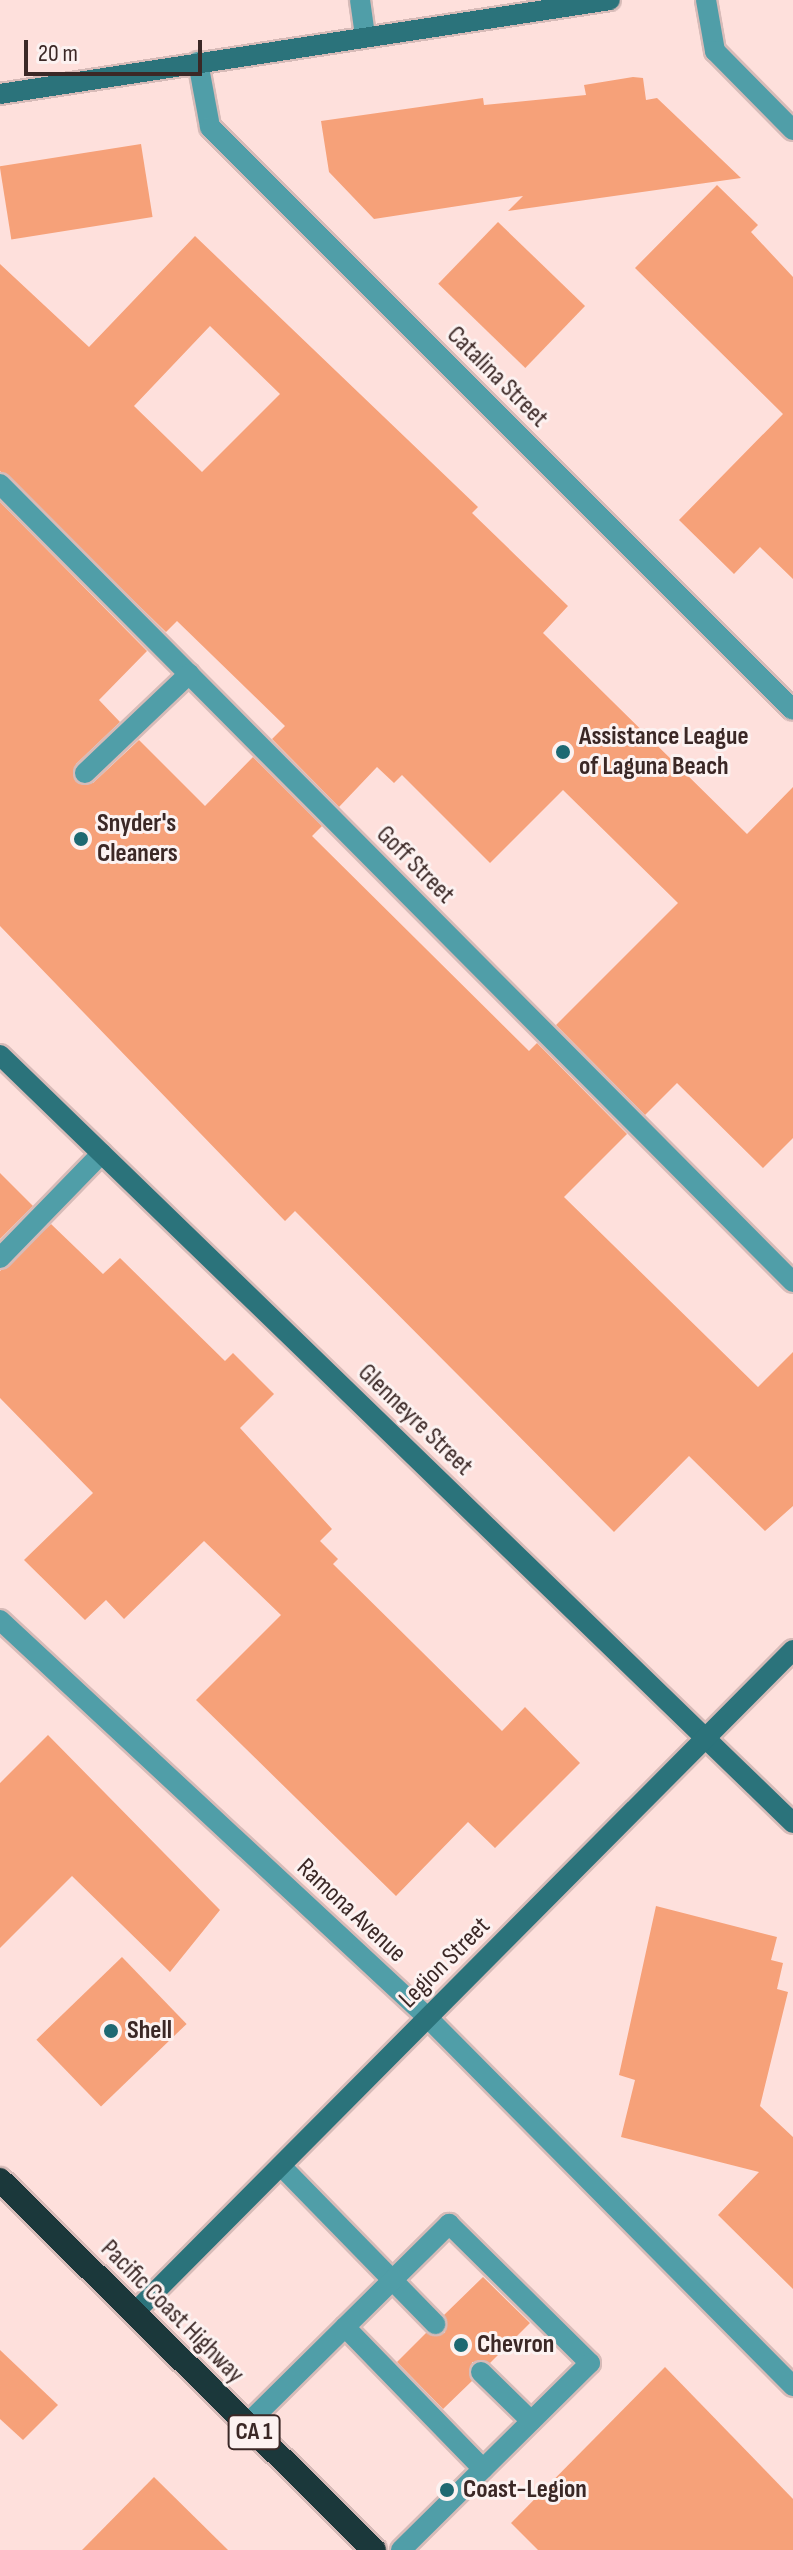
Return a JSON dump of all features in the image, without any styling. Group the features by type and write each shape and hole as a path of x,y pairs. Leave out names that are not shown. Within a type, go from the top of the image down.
{"highway":[{"name":"Pacific Coast Highway","path":"0,2180 374,2550"}],"main road":[{"path":"0,94 610,0"},
{"name":"Glenneyre Street","path":"0,1055 793,1823"},
{"name":"Legion Street","path":"134,2313 793,1650"}],"street":[{"path":"360,0 365,37"},
{"path":"706,0 715,51 793,130"},
{"name":"Catalina Street","path":"198,62 210,127 793,710"},
{"name":"Goff Street","path":"0,484 793,1282"},
{"path":"85,773 189,674"},
{"path":"0,1258 102,1153"},
{"name":"Ramona Avenue","path":"0,1620 427,2017 793,2386"},
{"path":"281,2166 435,2324"},
{"path":"246,2425 449,2224 590,2363 401,2550"},
{"path":"345,2327 483,2469"},
{"path":"481,2372 531,2421"}],"building":[{"path":"643,78 646,100 657,98 741,178 508,211 523,196 374,219 329,172 321,121 483,98 484,105 586,95 584,85"},
{"path":"141,144 153,217 11,239 0,166"},
{"path":"717,185 758,225 751,232 793,277 793,579 760,547 734,574 679,520 783,414 635,268"},
{"path":"498,222 585,306 525,368 438,284"},
{"path":"195,236 478,507 472,513 568,606 543,633 747,834 793,787 793,1138 763,1168 677,1083 645,1115 556,1025 678,903 563,790 490,863 402,775 394,783 377,767 339,807 272,739 285,726 177,621 166,632 0,471 0,264 89,347","holes":["210,326 280,394 202,472 134,406"]},
{"path":"0,502 147,651 99,700 120,722 76,764 75,781 93,783 139,740 205,806 253,757 322,826 312,836 529,1051 537,1043 627,1134 564,1197 758,1387 793,1352 793,1506 765,1531 689,1456 614,1532 295,1211 285,1221 0,926"},
{"path":"0,1173 33,1206 0,1239"},
{"path":"51,1224 103,1274 120,1258 225,1361 233,1353 274,1394 240,1428 332,1529 320,1541 338,1559 333,1564 502,1731 525,1707 580,1763 495,1848 468,1822 396,1896 196,1700 281,1615 204,1541 124,1619 106,1600 85,1620 24,1560 93,1493 0,1398 0,1271"},
{"path":"48,1735 220,1910 170,1972 72,1876 0,1948 0,1783"},
{"path":"656,1906 777,1937 771,1960 783,1963 777,1989 788,1992 760,2106 793,2137 793,2289 718,2215 759,2172 621,2137 635,2080 619,2075"},
{"name":"Shell","path":"122,1957 187,2024 101,2107 36,2040"},
{"name":"Chevron","path":"483,2277 530,2323 490,2363 472,2362 472,2381 443,2409 397,2362 426,2333 445,2333 444,2315"},
{"path":"0,2350 58,2405 23,2440 0,2419"},
{"path":"665,2367 793,2499 793,2550 538,2550 511,2523"},
{"path":"154,2477 228,2550 82,2550"}],"place":[{"name":"Assistance League of Laguna Beach","path":"563,752"},
{"name":"Snyder's Cleaners","path":"81,839"},
{"name":"Shell","path":"111,2031"},
{"name":"Chevron","path":"461,2345"},
{"name":"Coast-Legion","path":"447,2490"}]}
